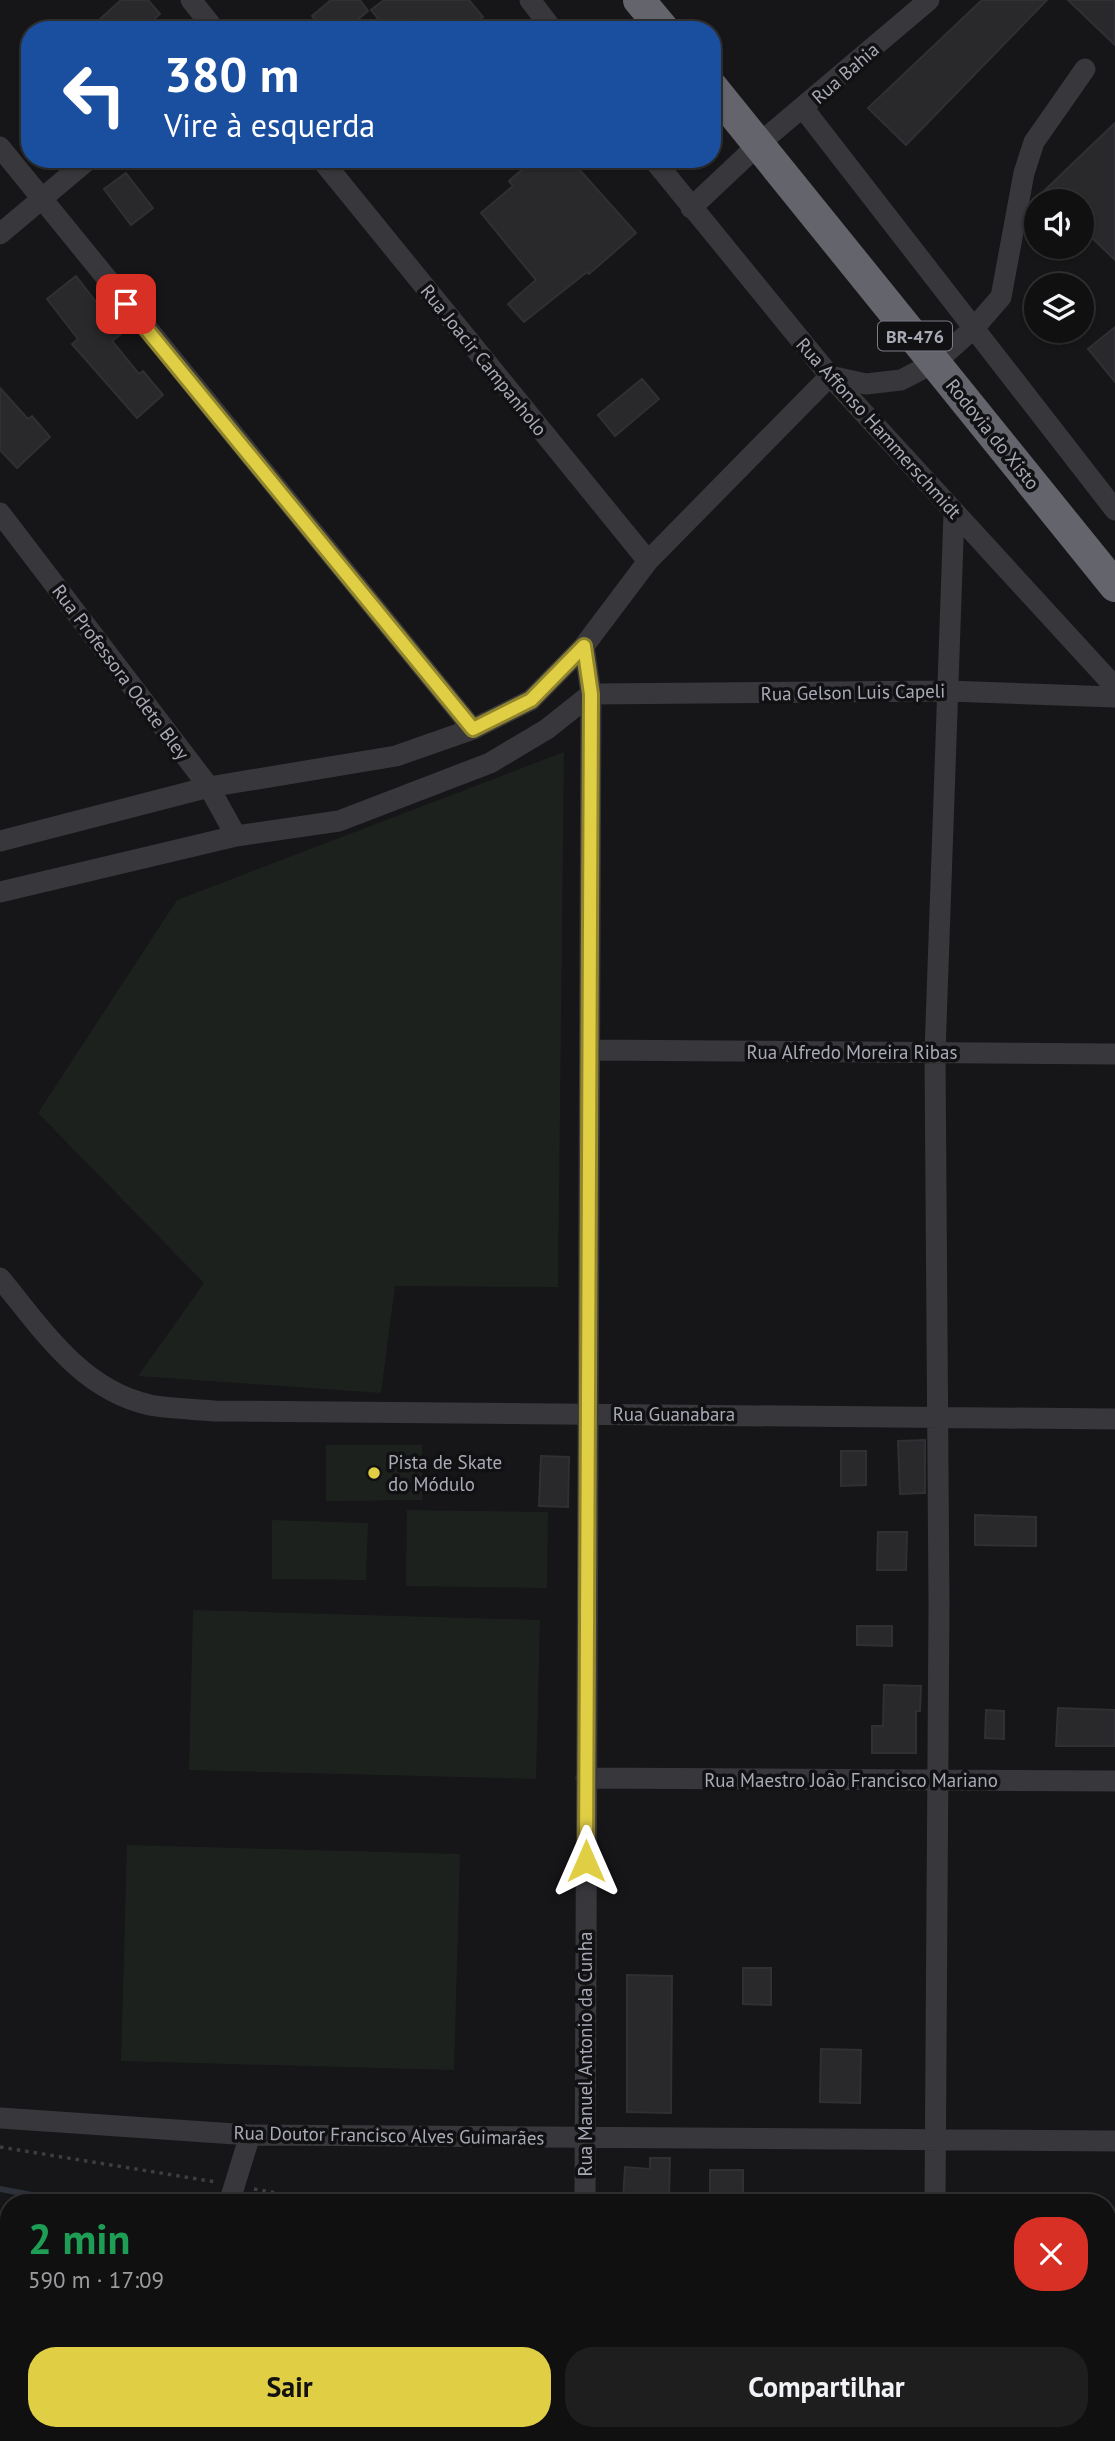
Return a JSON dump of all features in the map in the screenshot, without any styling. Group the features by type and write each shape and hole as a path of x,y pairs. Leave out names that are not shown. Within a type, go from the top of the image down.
{"highway":[{"path":"639,0 656,21"},
{"name":"Rodovia do Xisto","path":"721,98 1115,586"}],"street":[{"path":"191,0 208,21"},
{"path":"530,0 546,21"},
{"name":"Rua Bahia","path":"691,208 760,144 929,0"},
{"path":"0,841 209,787 396,756 473,729 531,700 584,646 648,561 830,376 882,384 901,380 936,362 974,328 1001,297 1024,173 1034,142 1085,69"},
{"path":"803,108 1115,510"},
{"path":"0,147 473,729"},
{"path":"0,234 78,168"},
{"name":"Rua Joacir Campanholo","path":"328,168 648,561"},
{"name":"Rua Affonso Hammerschmidt","path":"660,168 830,376 1115,687"},
{"name":"Rua Professora Odete Bley","path":"0,513 209,787 236,836"},
{"path":"935,2194 933,2141 938,1781 935,1053 954,513"},
{"name":"Rua Manuel Antonio da Cunha","path":"584,646 591,694 585,2194"},
{"name":"Rua Gelson Luis Capeli","path":"591,694 948,691 1115,697"},
{"path":"0,892 236,836 339,821 490,764 547,729 591,694"},
{"name":"Rua Alfredo Moreira Ribas","path":"590,1050 1115,1054"},
{"name":"Rua Guanabara","path":"0,1278 52,1341 88,1379 149,1405 215,1411 938,1415 1115,1419"},
{"name":"Rua Maestro João Francisco Mariano","path":"586,1778 1115,1781"},
{"name":"Rua Doutor Francisco Alves Guimarães","path":"0,2118 250,2135 1115,2141"},
{"path":"232,2194 250,2135"}],"path":[{"path":"0,2147 232,2194"}],"shaded area":[{"path":"564,752 558,1287 395,1286 381,1393 138,1376 204,1283 38,1113 177,900"},
{"name":"Pista de Skate do Módulo","path":"326,1445 422,1445 422,1500 326,1501"},
{"path":"407,1510 548,1512 547,1588 406,1586"},
{"path":"272,1520 368,1523 366,1580 272,1579"},
{"path":"193,1610 540,1620 536,1779 189,1770"},
{"path":"127,1845 460,1854 454,2070 121,2061"}],"building":[{"path":"121,0 148,0 160,14 152,21 98,21"},
{"path":"331,0 360,0 368,11 356,21 316,21 312,16"},
{"path":"384,0 469,0 483,17 480,21 380,21 371,10"},
{"path":"982,0 1047,0 906,145 868,108"},
{"path":"1068,0 1115,0 1115,45"},
{"path":"1115,123 1115,260 1094,240 1094,189 1046,189"},
{"path":"524,168 578,168 636,233 589,274 587,272 524,322 508,304 536,280 481,213 513,186 509,181"},
{"path":"126,173 153,208 131,225 104,189"},
{"path":"76,276 121,334 112,341 139,374 143,371 163,395 137,418 72,344 78,339 47,299"},
{"path":"1115,327 1115,382 1088,349"},
{"path":"642,379 659,399 615,436 598,415"},
{"path":"0,388 28,419 32,416 50,437 17,468 0,450"},
{"path":"925,1440 925,1493 900,1494 898,1441"},
{"path":"841,1451 866,1451 866,1485 841,1486"},
{"path":"541,1456 569,1457 568,1507 539,1506"},
{"path":"975,1515 1036,1517 1036,1546 975,1545"},
{"path":"878,1532 907,1532 906,1570 877,1570"},
{"path":"857,1626 892,1626 892,1646 857,1645"},
{"path":"884,1685 921,1686 920,1711 916,1711 916,1753 872,1753 872,1726 883,1726"},
{"path":"1058,1708 1115,1710 1115,1746 1056,1746"},
{"path":"986,1710 1004,1711 1004,1739 985,1738"},
{"path":"743,1968 771,1968 771,2005 743,2004"},
{"path":"627,1975 672,1976 671,2113 627,2112"},
{"path":"821,2049 861,2050 860,2103 820,2102"},
{"path":"650,2158 670,2158 669,2194 623,2194 625,2167 650,2169"},
{"path":"710,2170 743,2170 743,2194 710,2194"}],"waterway":[{"path":"0,2189 26,2194"}],"place":[{"name":"Pista de Skate do Módulo","path":"374,1473"}],"route":[{"path":"126,304 473,729 531,700 584,646 591,694 586,1861"}]}
